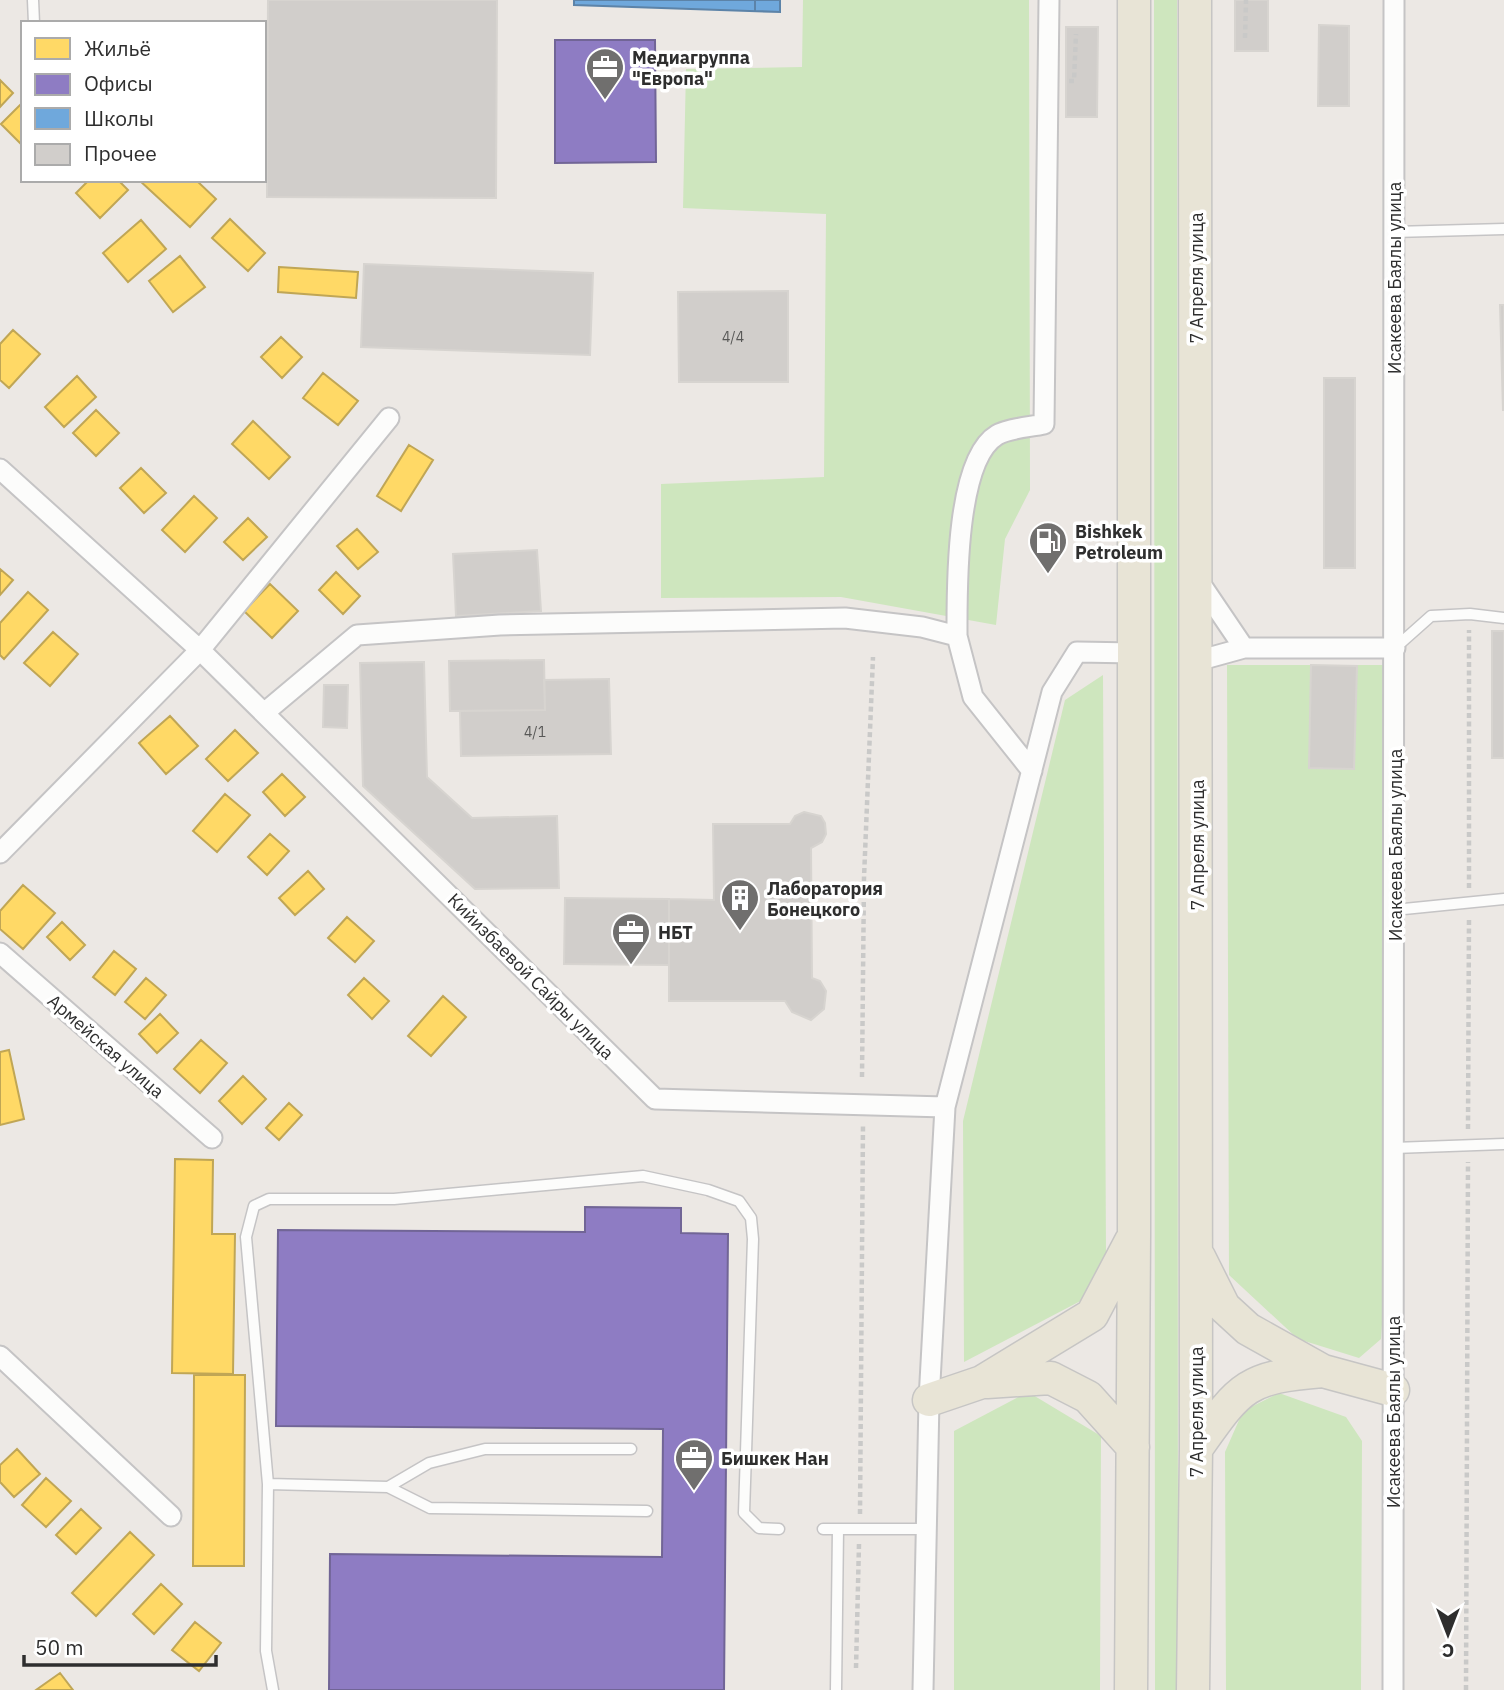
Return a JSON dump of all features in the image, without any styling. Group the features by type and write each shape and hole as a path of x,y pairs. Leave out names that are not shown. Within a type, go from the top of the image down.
{"main road":[{"path":"1130,1690 1134,1236 1134,0"},
{"name":"7 Апреля улица","path":"1193,1690 1197,661 1195,0"},
{"path":"929,1400 982,1382 1092,1315 1134,1236"},
{"path":"1196,1250 1224,1307 1248,1329 1323,1371 1393,1390"},
{"path":"1196,1449 1228,1404 1253,1383 1280,1374 1323,1371"},
{"path":"982,1382 1051,1378 1088,1397 1133,1447"}],"street":[{"path":"1032,771 973,697 957,636 962,517 977,458 997,435 1044,424 1049,0"},
{"name":"Исакеева Баялы улица","path":"1393,1690 1394,0"},
{"path":"0,853 200,650 389,418"},
{"name":"Кийизбаевой Сайры улица","path":"0,470 200,650 654,1098 945,1107"},
{"path":"1196,578 1244,648"},
{"path":"264,713 357,635 500,625 845,618 922,627 957,636"},
{"path":"1197,661 1244,648 1395,648"},
{"path":"923,1690 929,1400 945,1107 1052,692 1077,652 1135,653"},
{"name":"Армейская улица","path":"0,953 212,1138"},
{"path":"0,1356 171,1516"}],"lane":[{"path":"33,0 34,21"},
{"path":"1394,232 1504,229"},
{"path":"1395,648 1430,616 1469,614 1504,618"},
{"path":"1394,910 1504,900"},
{"path":"1394,1148 1504,1144"},
{"path":"273,1690 266,1651 268,1485 246,1237 254,1206 269,1199 394,1199 643,1176 708,1189 739,1201 751,1218 753,1239 744,1513 759,1528 779,1529"},
{"path":"388,1488 429,1463 485,1449 631,1449"},
{"path":"268,1485 388,1488 430,1508 647,1511"},
{"path":"823,1529 925,1529"},
{"path":"836,1690 838,1529"}],"path":[{"path":"1245,38 1246,0"},
{"path":"1074,81 1076,34"},
{"path":"862,1077 864,878 873,657"},
{"path":"856,1676 860,1529 863,1123"}],"green space":[{"path":"803,0 1029,0 1030,490 1005,539 996,625 841,597 661,598 661,484 824,477 826,214 683,208 686,69 802,67"},
{"path":"1154,0 1177,0 1178,1690 1155,1690"},
{"path":"1227,665 1383,665 1394,910 1394,1148 1381,1339 1359,1358 1298,1339 1229,1275"},
{"path":"1103,675 1106,1252 1090,1296 964,1362 963,1121 1065,700"},
{"path":"1028,1392 1101,1436 1100,1690 954,1690 954,1431"},
{"path":"1279,1393 1346,1417 1362,1441 1361,1690 1226,1690 1225,1452 1243,1411"}],"building: Жильё":[{"path":"0,80 13,93 0,107"},
{"path":"21,106 21,144 1,124"},
{"path":"87,182 120,182 128,190 100,218 76,193"},
{"path":"141,182 198,182 216,199 190,227"},
{"path":"230,219 265,253 248,271 212,238"},
{"path":"141,220 166,249 128,282 103,253"},
{"path":"180,256 205,287 173,312 149,281"},
{"path":"279,267 358,272 356,298 278,292"},
{"path":"13,330 40,354 9,388 0,380 0,344"},
{"path":"281,337 302,357 282,378 261,357"},
{"path":"323,373 358,401 338,425 303,398"},
{"path":"77,376 96,397 64,427 45,407"},
{"path":"96,410 119,433 96,456 73,433"},
{"path":"253,421 290,457 269,479 232,444"},
{"path":"409,445 433,460 401,511 377,496"},
{"path":"141,468 166,493 144,513 120,488"},
{"path":"194,496 217,518 185,552 162,530"},
{"path":"248,518 267,537 243,560 224,542"},
{"path":"357,529 378,552 358,569 337,546"},
{"path":"0,569 13,580 0,595"},
{"path":"336,572 360,596 343,614 319,590"},
{"path":"270,584 298,611 272,638 244,611"},
{"path":"28,592 48,610 4,659 0,655 0,623"},
{"path":"53,632 78,654 50,686 24,663"},
{"path":"170,716 198,746 166,774 139,743"},
{"path":"235,730 258,753 228,781 206,759"},
{"path":"282,774 305,797 285,816 263,792"},
{"path":"225,794 250,815 217,852 193,831"},
{"path":"270,834 289,851 267,875 248,857"},
{"path":"308,871 324,889 295,915 279,898"},
{"path":"23,885 55,913 23,949 0,929 0,911"},
{"path":"347,917 374,941 355,962 328,938"},
{"path":"62,922 85,945 70,960 47,937"},
{"path":"114,951 136,969 115,995 93,977"},
{"path":"146,978 166,995 145,1019 125,1002"},
{"path":"364,978 389,1001 372,1019 348,995"},
{"path":"443,996 466,1017 431,1056 408,1036"},
{"path":"160,1014 178,1033 157,1053 139,1034"},
{"path":"201,1040 227,1063 200,1093 174,1069"},
{"path":"9,1050 24,1119 0,1125 0,1052"},
{"path":"243,1076 266,1099 242,1124 219,1101"},
{"path":"289,1103 302,1115 279,1140 266,1128"},
{"path":"175,1159 213,1160 212,1234 235,1234 233,1374 172,1373"},
{"path":"194,1375 245,1375 244,1566 193,1566"},
{"path":"17,1449 40,1474 14,1497 0,1482 0,1465"},
{"path":"46,1478 71,1501 46,1527 22,1505"},
{"path":"81,1509 101,1528 76,1554 56,1535"},
{"path":"130,1532 154,1555 96,1616 72,1593"},
{"path":"161,1584 182,1604 154,1634 133,1614"},
{"path":"195,1622 221,1643 199,1671 172,1650"},
{"path":"60,1673 73,1690 36,1690"}],"building: Офисы":[{"name":"Медиагруппа \"Европа\"","path":"555,40 655,40 656,162 555,163"},
{"name":"Бишкек Нан","path":"585,1207 681,1208 681,1233 728,1234 724,1690 329,1690 330,1554 662,1557 663,1429 276,1426 278,1230 585,1232"}],"building: Школы":[{"path":"574,0 780,0 780,12 574,5"},
{"path":"755,0 780,0 780,12 755,11"}],"building: Прочее":[{"path":"268,0 497,0 496,198 267,197"},
{"path":"1235,0 1268,0 1268,51 1235,51"},
{"path":"1319,25 1349,26 1349,106 1318,106"},
{"path":"1066,27 1098,27 1097,117 1066,117"},
{"path":"364,264 593,273 590,355 361,347"},
{"path":"788,291 788,382 679,382 678,292"},
{"path":"1500,305 1504,305 1504,410 1503,410"},
{"path":"1324,378 1355,378 1355,568 1324,568"},
{"path":"537,550 541,611 456,616 453,554"},
{"path":"1492,631 1504,631 1504,758 1492,758"},
{"path":"544,660 545,710 450,711 449,661"},
{"path":"424,662 427,777 472,818 557,816 559,888 475,889 363,786 360,663"},
{"path":"1311,665 1357,666 1354,769 1309,768"},
{"path":"609,679 611,754 461,756 460,711 545,710 544,680"},
{"path":"324,685 348,685 347,728 323,727"},
{"name":"Лаборатория Бонецкого","path":"804,812 821,816 825,823 826,834 822,842 811,848 812,978 820,981 826,991 824,1009 811,1020 792,1012 785,1001 669,1001 669,899 714,900 713,824 790,824 795,816"},
{"path":"565,898 669,899 669,965 564,964"}],"place":[{"name":"Медиагруппа \"Европа\"","path":"605,101"},
{"name":"Bishkek Petroleum","path":"1048,575"},
{"name":"Лаборатория Бонецкого","path":"740,932"},
{"name":"НБТ","path":"631,966"},
{"name":"Бишкек Нан","path":"694,1492"}]}
